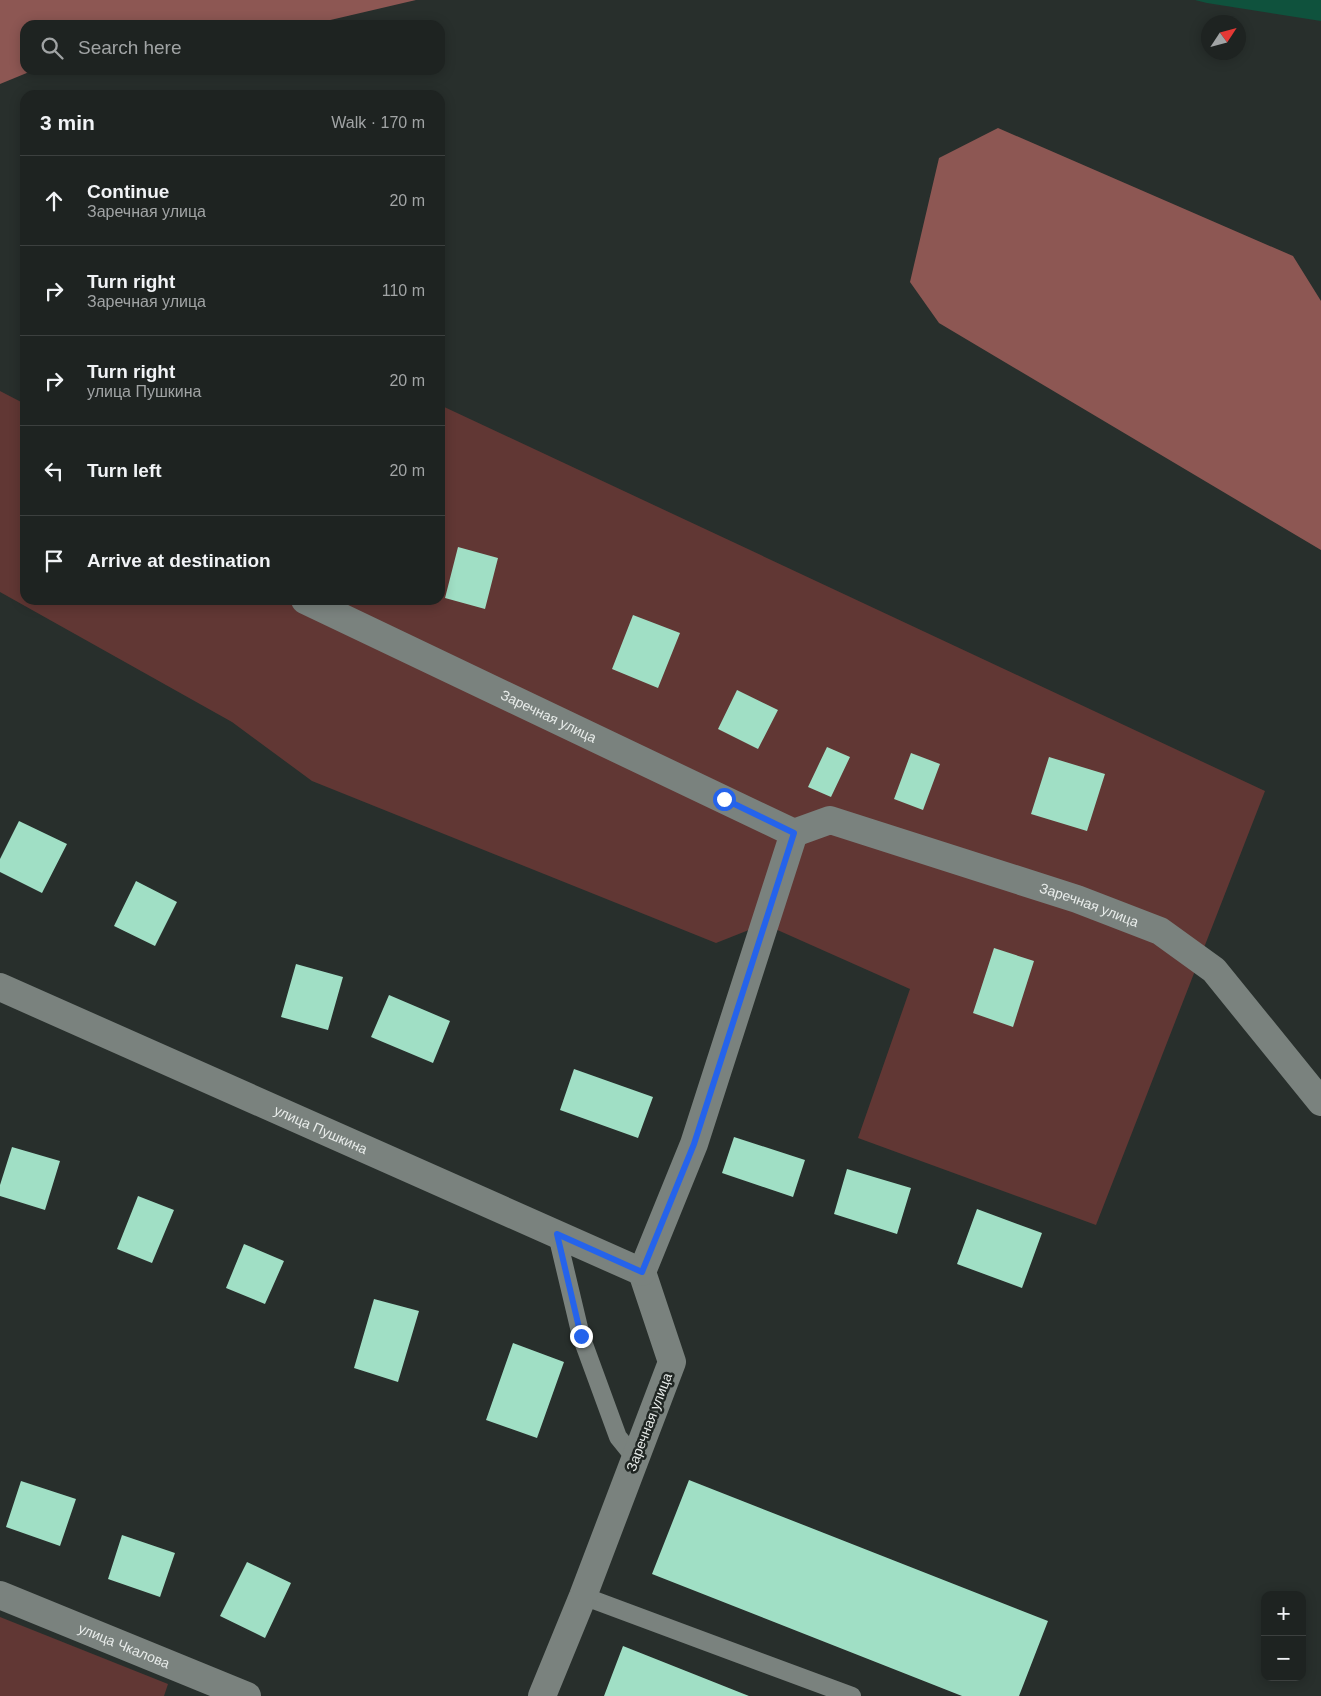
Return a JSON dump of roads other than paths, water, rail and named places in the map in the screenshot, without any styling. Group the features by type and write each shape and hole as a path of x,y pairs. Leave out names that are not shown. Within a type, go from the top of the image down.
{"street":[{"name":"Заречная улица","path":"315,605 794,833 830,820 1077,899 1160,931 1214,970 1321,1102"},
{"path":"642,1272 694,1144 794,833"},
{"name":"улица Пушкина","path":"0,987 642,1272"},
{"name":"Заречная улица","path":"542,1696 583,1596 672,1362 642,1272"},
{"name":"улица Чкалова","path":"0,1595 246,1696"}],"lane":[{"path":"557,1234 581,1336 618,1437 635,1458"},
{"path":"583,1596 852,1696"}]}
